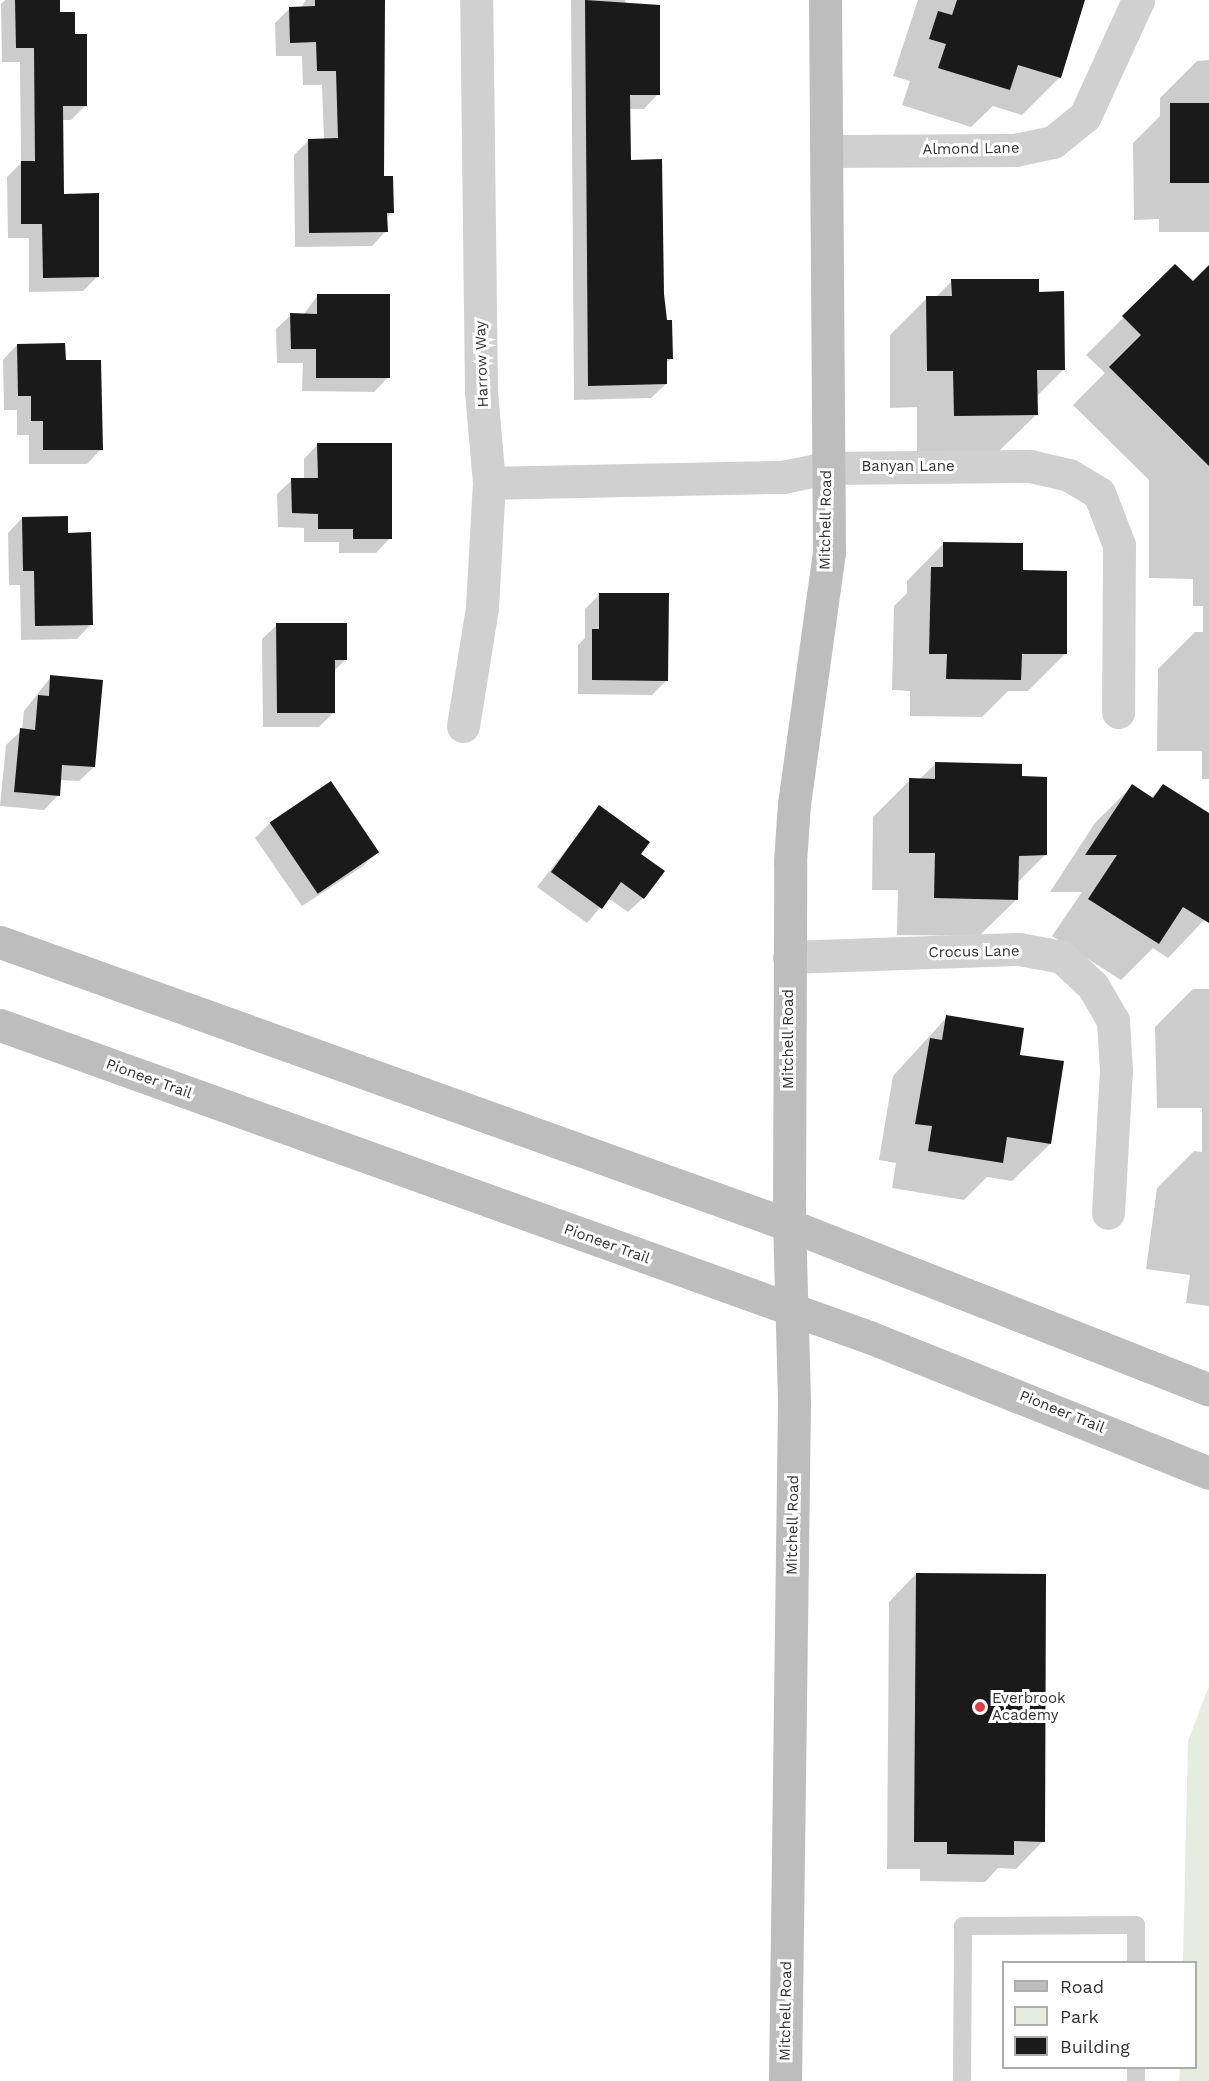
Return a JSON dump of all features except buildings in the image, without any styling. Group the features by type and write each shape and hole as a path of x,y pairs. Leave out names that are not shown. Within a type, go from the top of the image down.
{"main road":[{"name":"Mitchell Road","path":"785,2081 794,1313 789,1226 789,957 794,804 829,553 825,0"},
{"path":"0,942 789,1226 1209,1390"},
{"name":"Pioneer Trail","path":"0,1025 1056,1409 1209,1473"}],"street":[{"name":"Harrow Way","path":"463,726 482,607 489,483 481,391 476,0"},
{"name":"Almond Lane","path":"827,151 1016,150 1053,142 1085,116 1138,0"},
{"name":"Banyan Lane","path":"489,483 783,477 827,468 1030,466 1069,475 1099,493 1119,545 1118,712"},
{"name":"Crocus Lane","path":"789,957 1019,949 1062,957 1093,986 1113,1020 1116,1070 1108,1213"}],"lane":[{"path":"962,2081 963,1926 1136,1924 1136,1961"}],"green space":[{"path":"1209,1686 1209,2081 1179,2081 1180,2069 1197,2069 1197,1961 1183,1961 1188,1741"}],"place":[{"name":"Everbrook Academy","path":"980,1707"}]}
